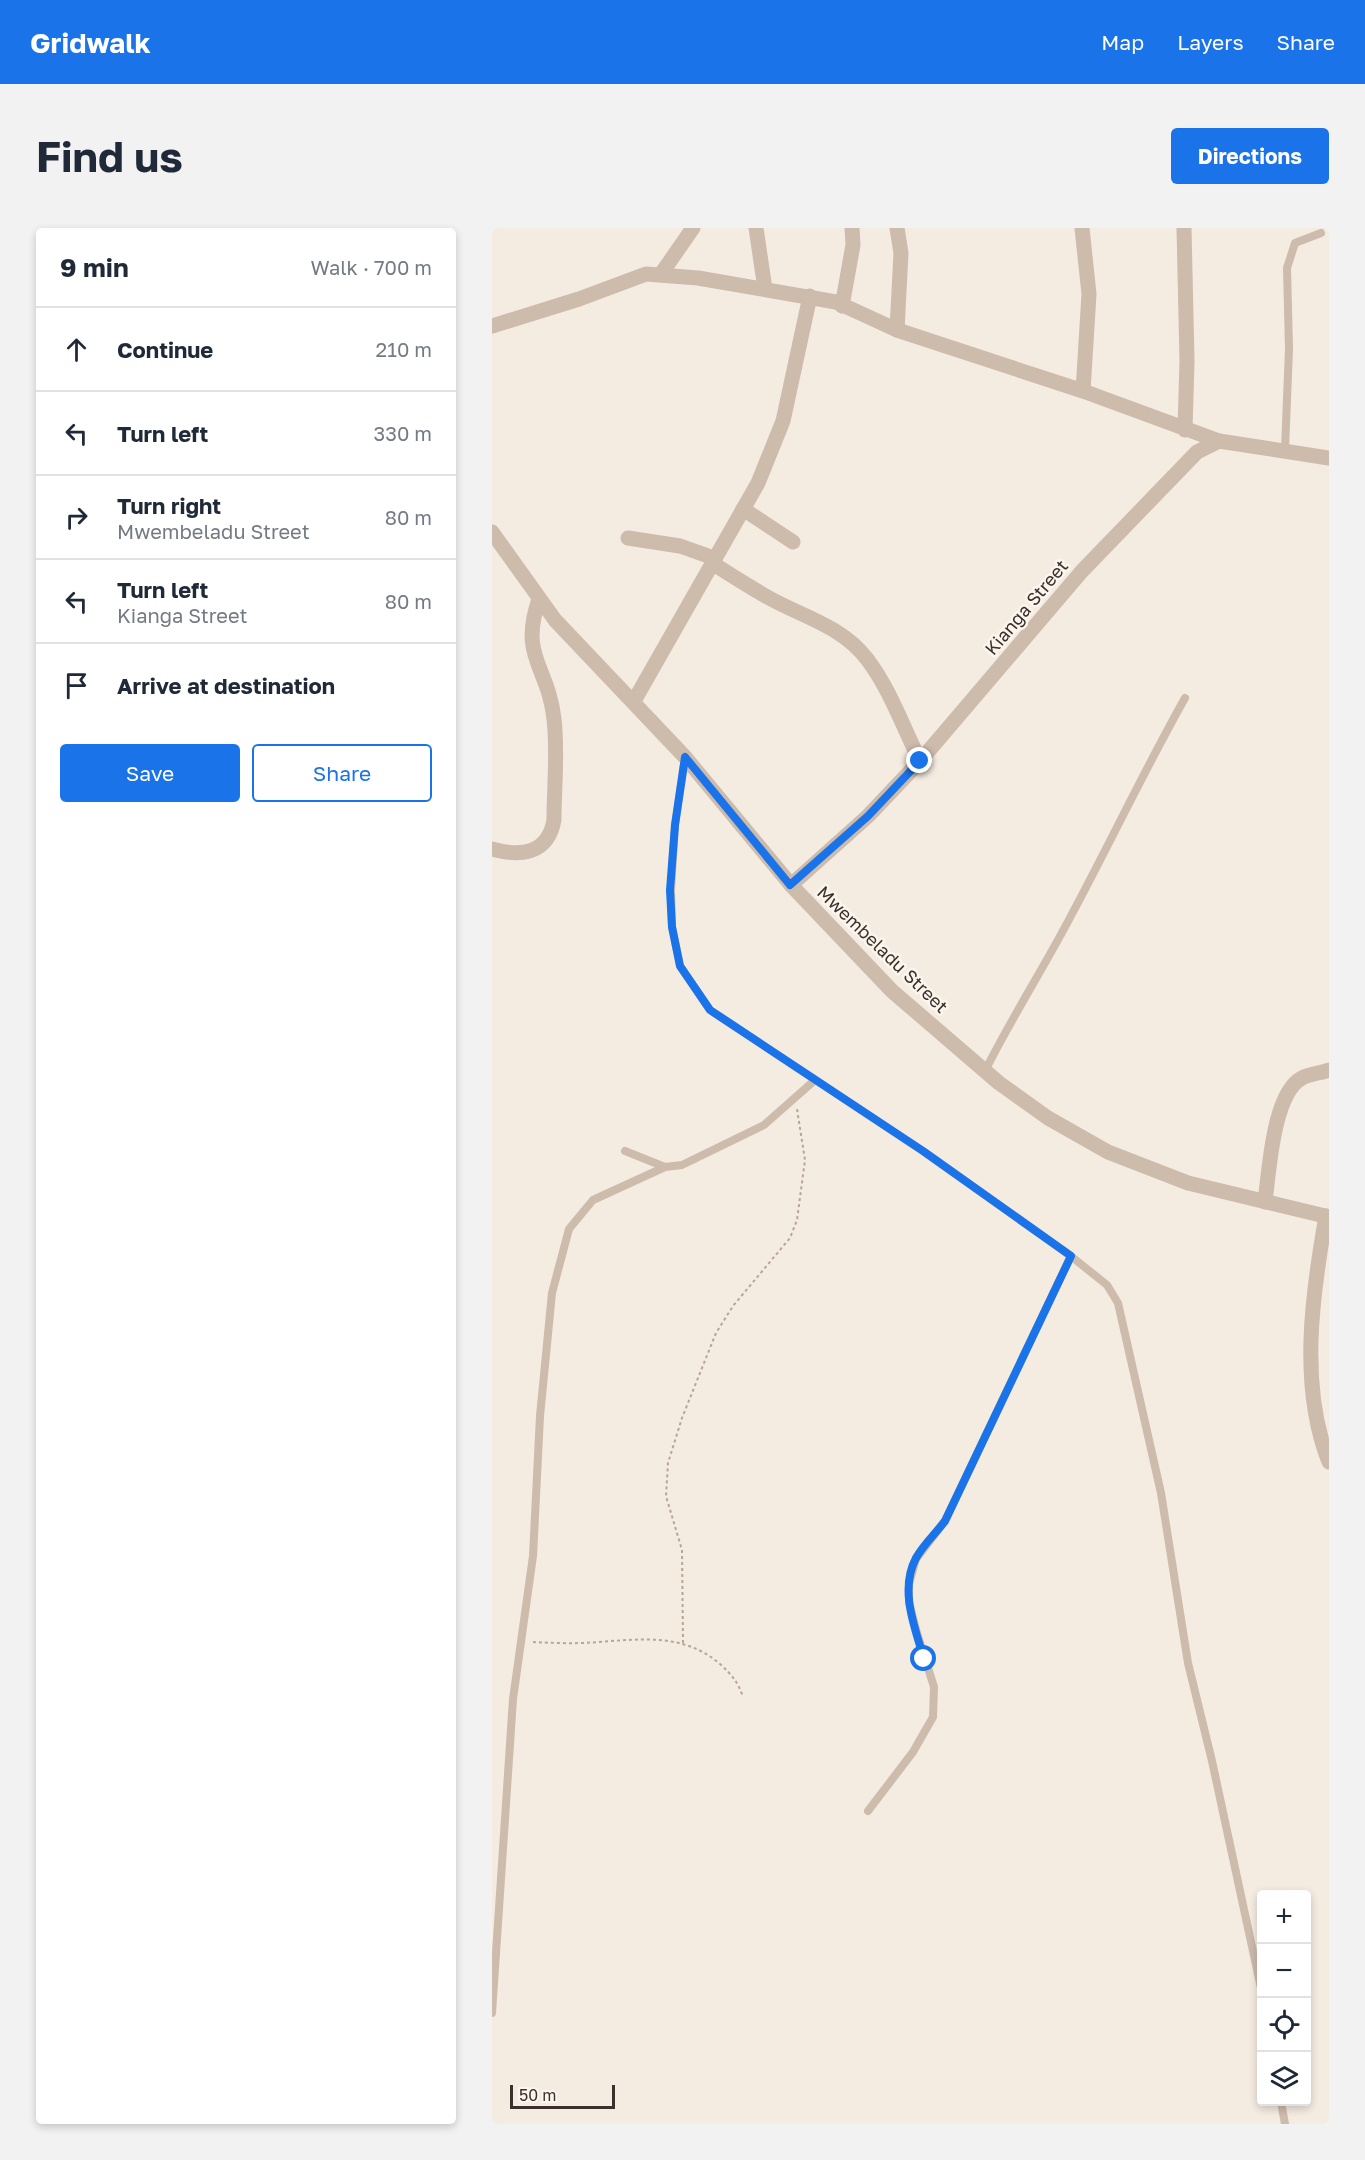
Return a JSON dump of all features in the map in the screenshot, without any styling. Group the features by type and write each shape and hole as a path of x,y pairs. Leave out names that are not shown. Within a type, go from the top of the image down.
{"street":[{"path":"661,274 693,228"},
{"path":"756,228 765,289"},
{"path":"842,306 853,245 852,228"},
{"path":"897,228 901,253 897,330"},
{"path":"1082,228 1089,294 1083,391"},
{"path":"1184,228 1187,361 1185,430"},
{"path":"492,327 579,299 645,274 661,274 810,296 842,306 897,330 1083,391 1219,441 1286,449 1329,458"},
{"path":"634,701 758,483 783,421 810,296"},
{"name":"Kianga Street","path":"790,885 868,816 920,761 1082,571 1141,507 1197,452 1219,441"},
{"path":"742,509 793,542"},
{"name":"Mwembeladu Street","path":"492,532 539,599 574,641 634,701 685,757 790,885 892,991 985,1071 1048,1118 1108,1152 1188,1183 1328,1216"},
{"path":"628,538 680,546 713,560 771,599 826,624 851,643 866,658 880,678 920,761"},
{"path":"492,849 512,854 530,852 544,844 552,832 554,716 547,687 531,645 532,620 539,599"},
{"path":"1264,1202 1275,1129 1282,1104 1290,1088 1301,1078 1329,1070"},
{"path":"1328,1216 1312,1311 1312,1371 1319,1430 1329,1462"}],"lane":[{"path":"1286,449 1289,349 1287,268 1295,243 1321,233"},
{"path":"985,1071 1010,1020 1044,968 1113,837 1145,770 1185,698"},
{"path":"685,757 675,825 670,890 672,927 680,966 710,1010 923,1151 1071,1256 1107,1286 1119,1304 1161,1493 1188,1663 1212,1761 1257,1970"},
{"path":"492,2013 513,1699 533,1556 540,1416 552,1293 569,1229 593,1200 665,1167 682,1166 740,1138 764,1125 815,1080"},
{"path":"625,1150 665,1167"},
{"path":"868,1811 913,1752 933,1717 934,1687 909,1602 909,1584 916,1559 945,1521 1071,1256"},
{"path":"1282,2106 1285,2124"}],"path":[{"path":"683,1643 682,1558 679,1537 666,1497 668,1463 682,1419 716,1333 733,1306 790,1238 797,1220 805,1160 801,1123 795,1100"},
{"path":"521,1642 656,1639 683,1643 708,1654 730,1672 738,1682 743,1697"}],"route":[{"path":"920,761 868,816 790,885 685,757 675,825 670,890 672,927 680,966 710,1010 923,1151 1071,1256 945,1521 916,1559 909,1584 909,1602 924,1659"}]}
